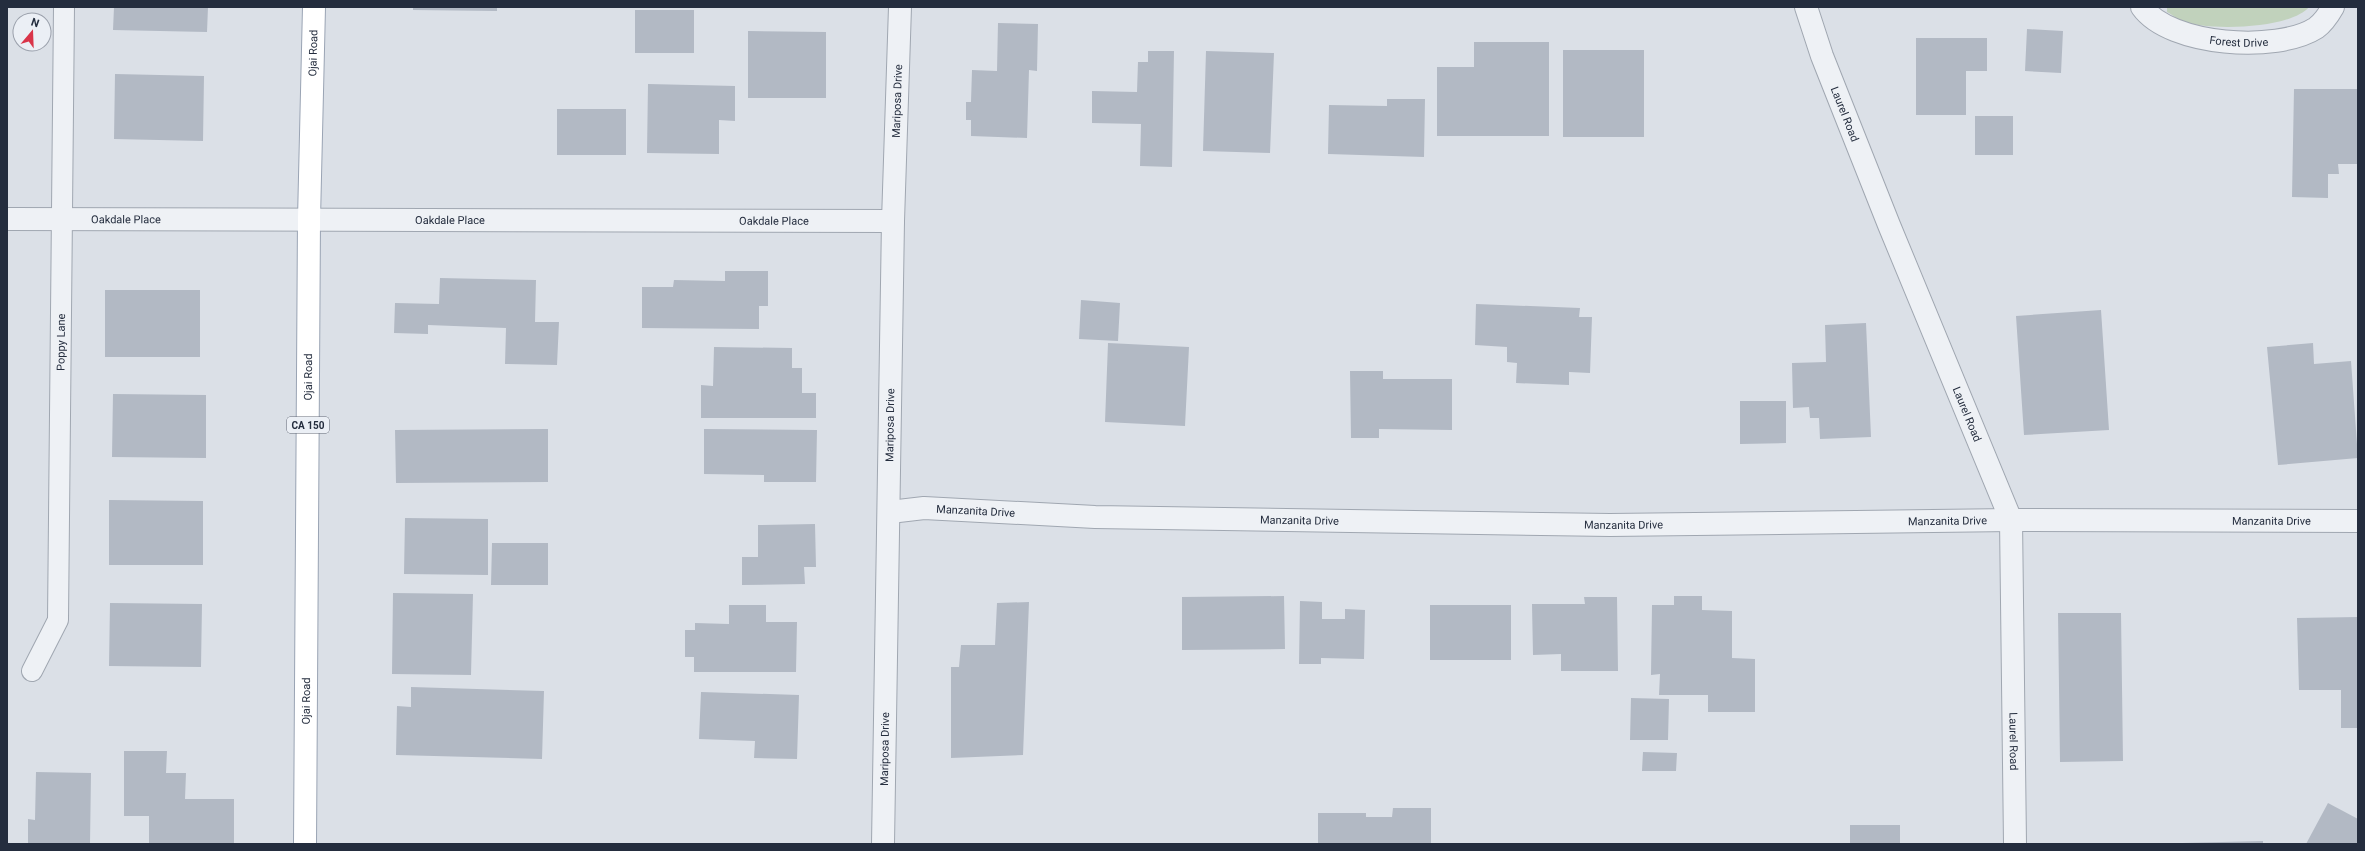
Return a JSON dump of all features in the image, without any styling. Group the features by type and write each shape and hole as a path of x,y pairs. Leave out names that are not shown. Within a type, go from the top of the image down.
{"main road":[{"name":"Ojai Road","path":"305,844 309,219 314,7"}],"street":[{"name":"Mariposa Drive","path":"883,844 890,512 893,221 900,7"},
{"name":"Laurel Road","path":"1806,7 1822,56 1889,224 2011,520 2015,844"},
{"name":"Forest Drive","path":"2142,7 2149,16 2175,32 2208,39 2254,42 2289,38 2316,28 2329,14 2333,7"},
{"name":"Oakdale Place","path":"7,219 893,221"},
{"name":"Manzanita Drive","path":"890,512 924,508 1095,517 1610,525 2011,520 2358,522"}],"lane":[{"name":"Poppy Lane","path":"32,671 58,620 64,7"}],"green space":[{"path":"2167,7 2309,7 2299,14 2285,20 2267,24 2227,27 2192,24 2180,20 2167,12"}],"building":[{"path":"114,7 208,7 207,32 113,30"},
{"path":"413,7 497,7 497,11 413,10"},
{"path":"635,10 694,10 694,53 635,53"},
{"path":"998,23 1038,24 1037,71 1029,70 1027,138 971,136 971,120 966,120 966,102 971,102 972,70 997,71"},
{"path":"2027,29 2063,31 2061,73 2025,71"},
{"path":"748,31 826,32 826,98 748,98"},
{"path":"1916,38 1987,38 1987,71 1966,71 1966,115 1916,115"},
{"path":"1474,42 1549,42 1549,136 1437,136 1437,67 1474,67"},
{"path":"1563,50 1644,50 1644,137 1563,137"},
{"path":"1148,51 1174,51 1172,167 1140,166 1141,124 1092,123 1092,91 1137,92 1138,62 1148,62"},
{"path":"1206,51 1274,53 1270,153 1203,151"},
{"path":"115,74 204,76 203,141 114,139"},
{"path":"648,84 735,86 735,121 719,120 719,154 647,153"},
{"path":"2294,89 2358,89 2358,164 2338,164 2339,174 2328,174 2328,198 2292,197"},
{"path":"1387,99 1425,99 1424,157 1328,154 1329,105 1387,106"},
{"path":"557,109 626,109 626,155 557,155"},
{"path":"1975,116 2013,116 2013,155 1975,155"},
{"path":"725,271 768,271 768,306 759,306 759,329 642,328 642,287 673,287 674,280 725,281"},
{"path":"440,278 536,280 535,322 559,322 557,365 505,364 506,328 428,325 428,334 394,333 395,303 439,304"},
{"path":"105,290 200,290 200,357 105,357"},
{"path":"1081,300 1120,303 1118,341 1079,339"},
{"path":"1476,304 1580,308 1579,317 1592,317 1590,373 1569,372 1569,385 1516,383 1517,363 1507,362 1507,347 1475,345"},
{"path":"2101,310 2109,430 2024,435 2016,316"},
{"path":"1866,323 1871,437 1820,439 1819,418 1810,418 1809,407 1793,408 1792,363 1826,362 1825,325"},
{"path":"1108,343 1189,347 1185,426 1105,422"},
{"path":"2313,343 2314,364 2351,361 2358,458 2278,465 2267,347"},
{"path":"714,347 792,348 792,368 802,368 802,393 816,393 816,418 701,418 701,385 713,386"},
{"path":"1350,371 1383,371 1383,379 1452,379 1452,430 1379,429 1379,438 1351,438"},
{"path":"113,394 206,395 206,458 112,457"},
{"path":"1740,401 1786,401 1786,443 1740,444"},
{"path":"548,429 548,482 396,483 395,430"},
{"path":"704,429 817,430 816,482 764,482 764,475 704,474"},
{"path":"109,500 203,501 203,565 109,565"},
{"path":"405,518 488,519 488,575 404,574"},
{"path":"815,524 816,567 804,567 805,584 742,585 742,557 758,557 758,525"},
{"path":"492,543 548,543 548,585 491,585"},
{"path":"393,593 473,594 471,675 392,674"},
{"path":"1284,596 1285,649 1182,650 1182,597"},
{"path":"1674,596 1702,596 1702,610 1732,611 1732,658 1755,659 1755,712 1708,712 1708,695 1659,695 1660,674 1651,675 1652,605 1674,605"},
{"path":"1584,597 1617,597 1618,671 1561,671 1561,654 1533,655 1532,604 1585,604"},
{"path":"1300,601 1322,602 1322,619 1345,619 1345,609 1365,610 1364,659 1321,658 1321,664 1299,664"},
{"path":"1029,602 1023,755 951,758 951,667 959,667 961,645 995,645 997,603"},
{"path":"110,603 202,604 201,667 109,666"},
{"path":"729,605 766,605 766,622 797,622 796,672 694,672 694,657 685,657 685,630 695,630 695,623 729,624"},
{"path":"1430,605 1511,605 1511,660 1430,660"},
{"path":"2058,613 2121,613 2123,761 2060,762"},
{"path":"2358,617 2358,728 2341,728 2341,690 2299,690 2297,618"},
{"path":"411,687 544,691 542,759 396,755 397,706 411,707"},
{"path":"701,692 799,695 797,759 754,758 755,741 699,739"},
{"path":"1631,698 1669,699 1668,740 1630,740"},
{"path":"124,751 167,751 166,773 186,773 185,799 234,799 234,844 149,844 149,816 124,816"},
{"path":"1643,752 1677,753 1676,771 1642,771"},
{"path":"36,772 91,773 90,844 28,844 28,819 35,820"},
{"path":"2328,803 2358,819 2358,844 2306,844"},
{"path":"1393,808 1431,808 1431,844 1318,844 1318,813 1366,813 1366,817 1392,817"},
{"path":"1850,825 1900,825 1900,844 1850,844"},
{"path":"2263,841 2263,844 2182,844 2182,843"}]}
